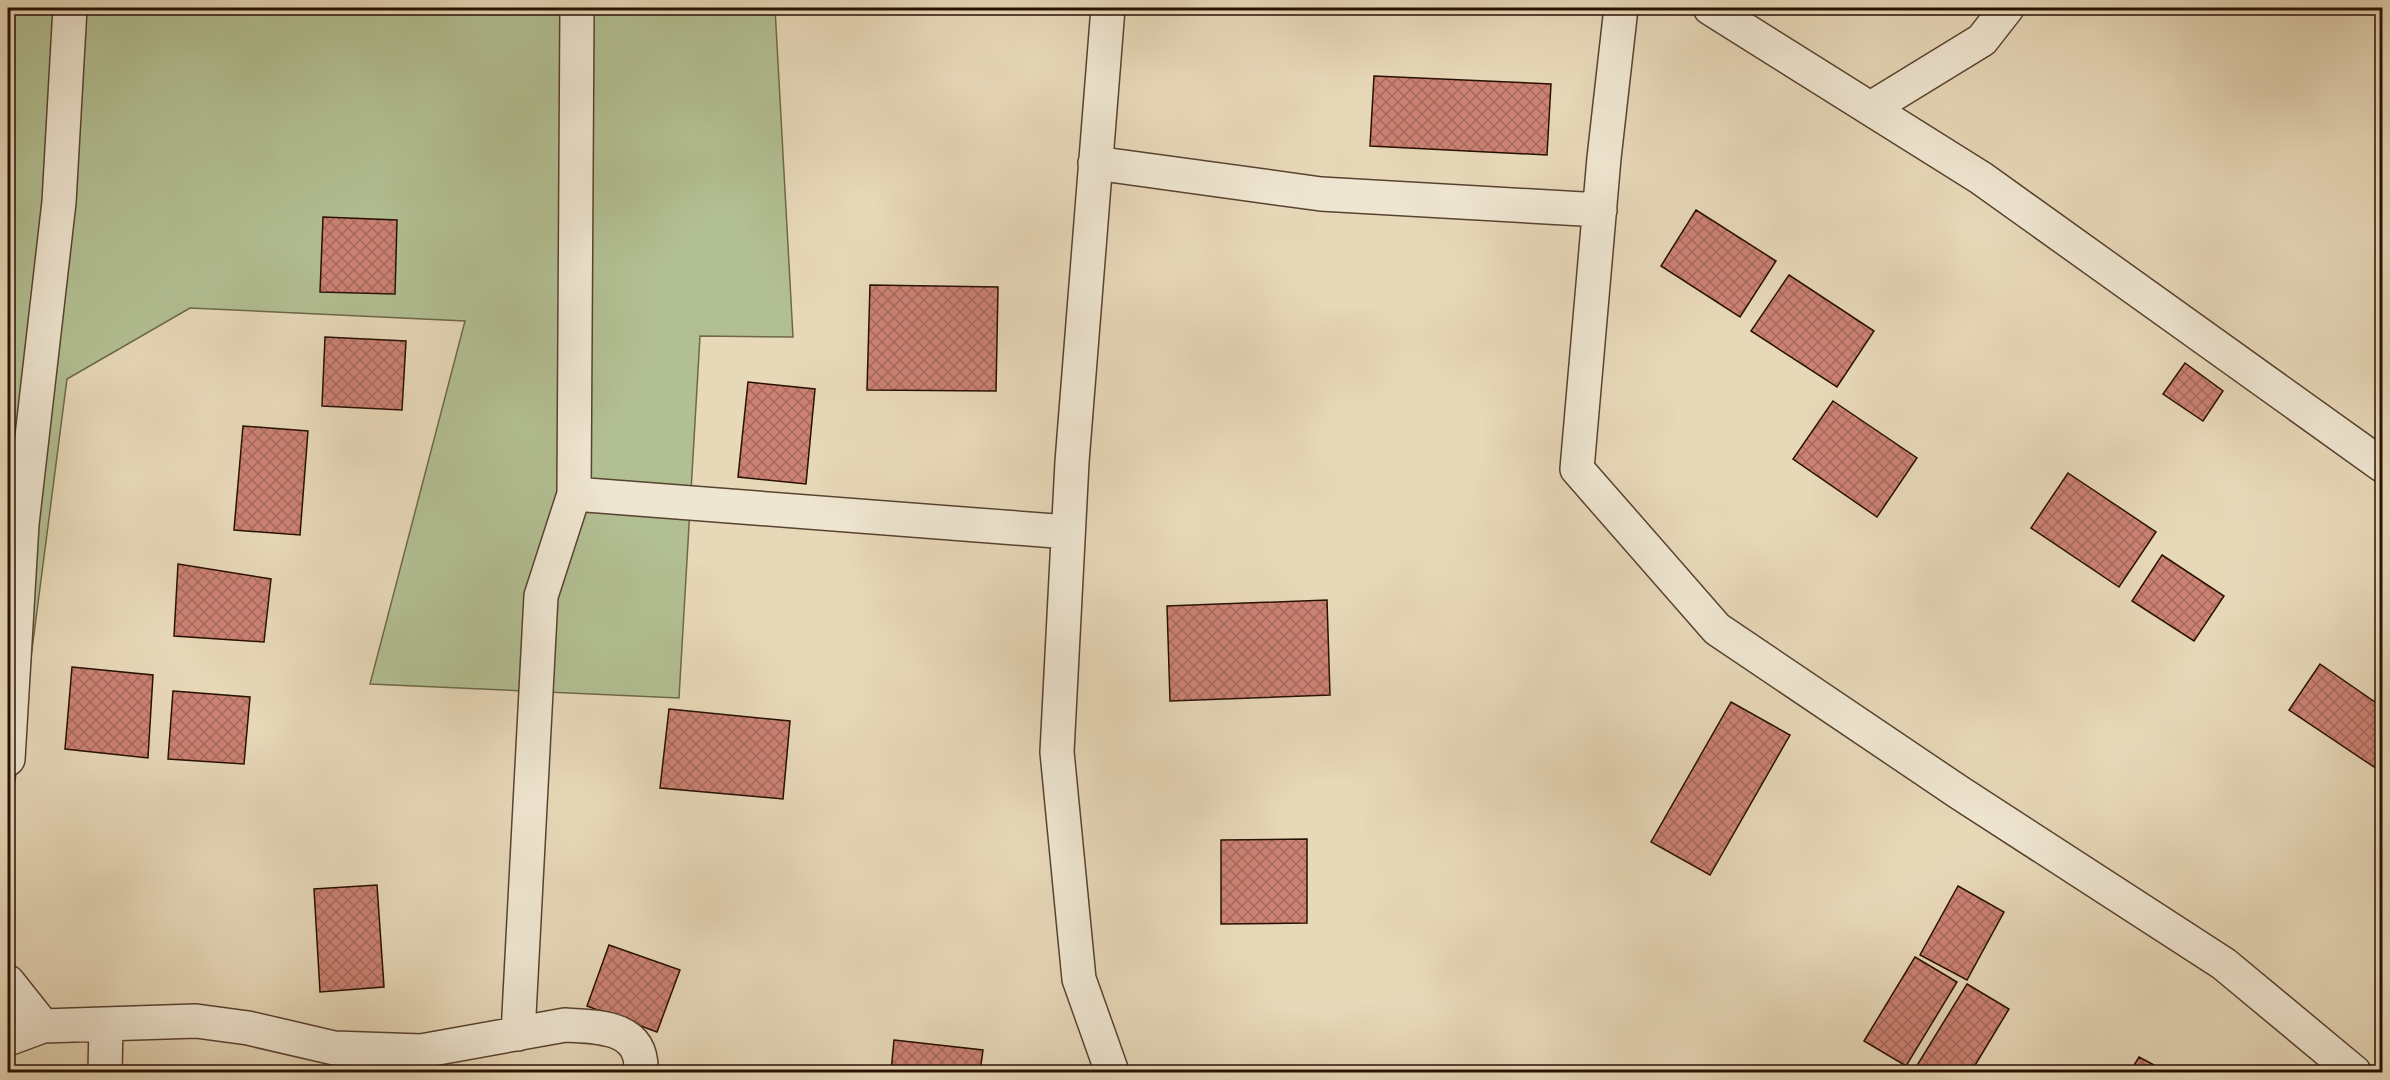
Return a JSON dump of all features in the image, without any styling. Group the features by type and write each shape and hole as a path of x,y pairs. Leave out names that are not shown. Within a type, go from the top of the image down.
{"street":[{"path":"8,759 22,524 59,202 70,8"},
{"path":"518,1034 541,596 574,494 577,8"},
{"path":"1108,8 1068,532 1057,752 1079,979 1112,1072"},
{"path":"1621,8 1577,469 1717,629 1960,793 2224,964 2354,1072"},
{"path":"1710,8 1982,178 2382,465"},
{"path":"1870,108 1982,40 2007,8"},
{"path":"1095,162 1321,194 1600,210"},
{"path":"574,494 1068,532"},
{"path":"8,982 43,1026"},
{"path":"8,1039 43,1026 196,1021 248,1029 334,1048 421,1051 565,1025 607,1029 620,1033 633,1041 642,1060 641,1072"},
{"path":"105,1072 106,1024"}],"green space":[{"path":"8,8 775,8 793,337 700,336 679,698 370,684 465,321 190,308 67,379 15,781 8,779"}],"building":[{"path":"1374,76 1551,84 1547,155 1370,146"},
{"path":"1696,210 1776,261 1740,317 1661,266"},
{"path":"323,217 397,220 395,294 320,292"},
{"path":"1789,275 1874,331 1837,387 1751,331"},
{"path":"870,285 998,287 996,391 867,390"},
{"path":"325,337 406,341 402,410 322,406"},
{"path":"2185,363 2223,391 2203,421 2163,394"},
{"path":"748,382 815,389 806,484 738,477"},
{"path":"1833,401 1917,458 1877,517 1793,459"},
{"path":"243,426 308,431 300,535 234,530"},
{"path":"2068,473 2156,532 2119,587 2031,528"},
{"path":"2162,555 2224,596 2194,641 2132,601"},
{"path":"178,564 271,579 264,642 174,636"},
{"path":"1327,600 1330,695 1170,701 1167,606"},
{"path":"2320,664 2382,707 2382,755 2374,767 2289,710"},
{"path":"72,667 153,675 148,758 65,749"},
{"path":"173,691 250,697 244,764 168,759"},
{"path":"1731,702 1790,735 1710,875 1651,842"},
{"path":"669,709 790,721 783,799 660,788"},
{"path":"1307,839 1307,923 1221,924 1221,840"},
{"path":"377,885 384,987 320,992 314,889"},
{"path":"1958,886 2004,912 1967,980 1920,955"},
{"path":"609,945 680,970 657,1032 587,1006"},
{"path":"1915,957 1957,982 1906,1066 1864,1041"},
{"path":"1967,984 2009,1009 1971,1072 1913,1072"},
{"path":"894,1040 983,1050 980,1072 891,1072"},
{"path":"2139,1057 2167,1072 2130,1072"}]}
